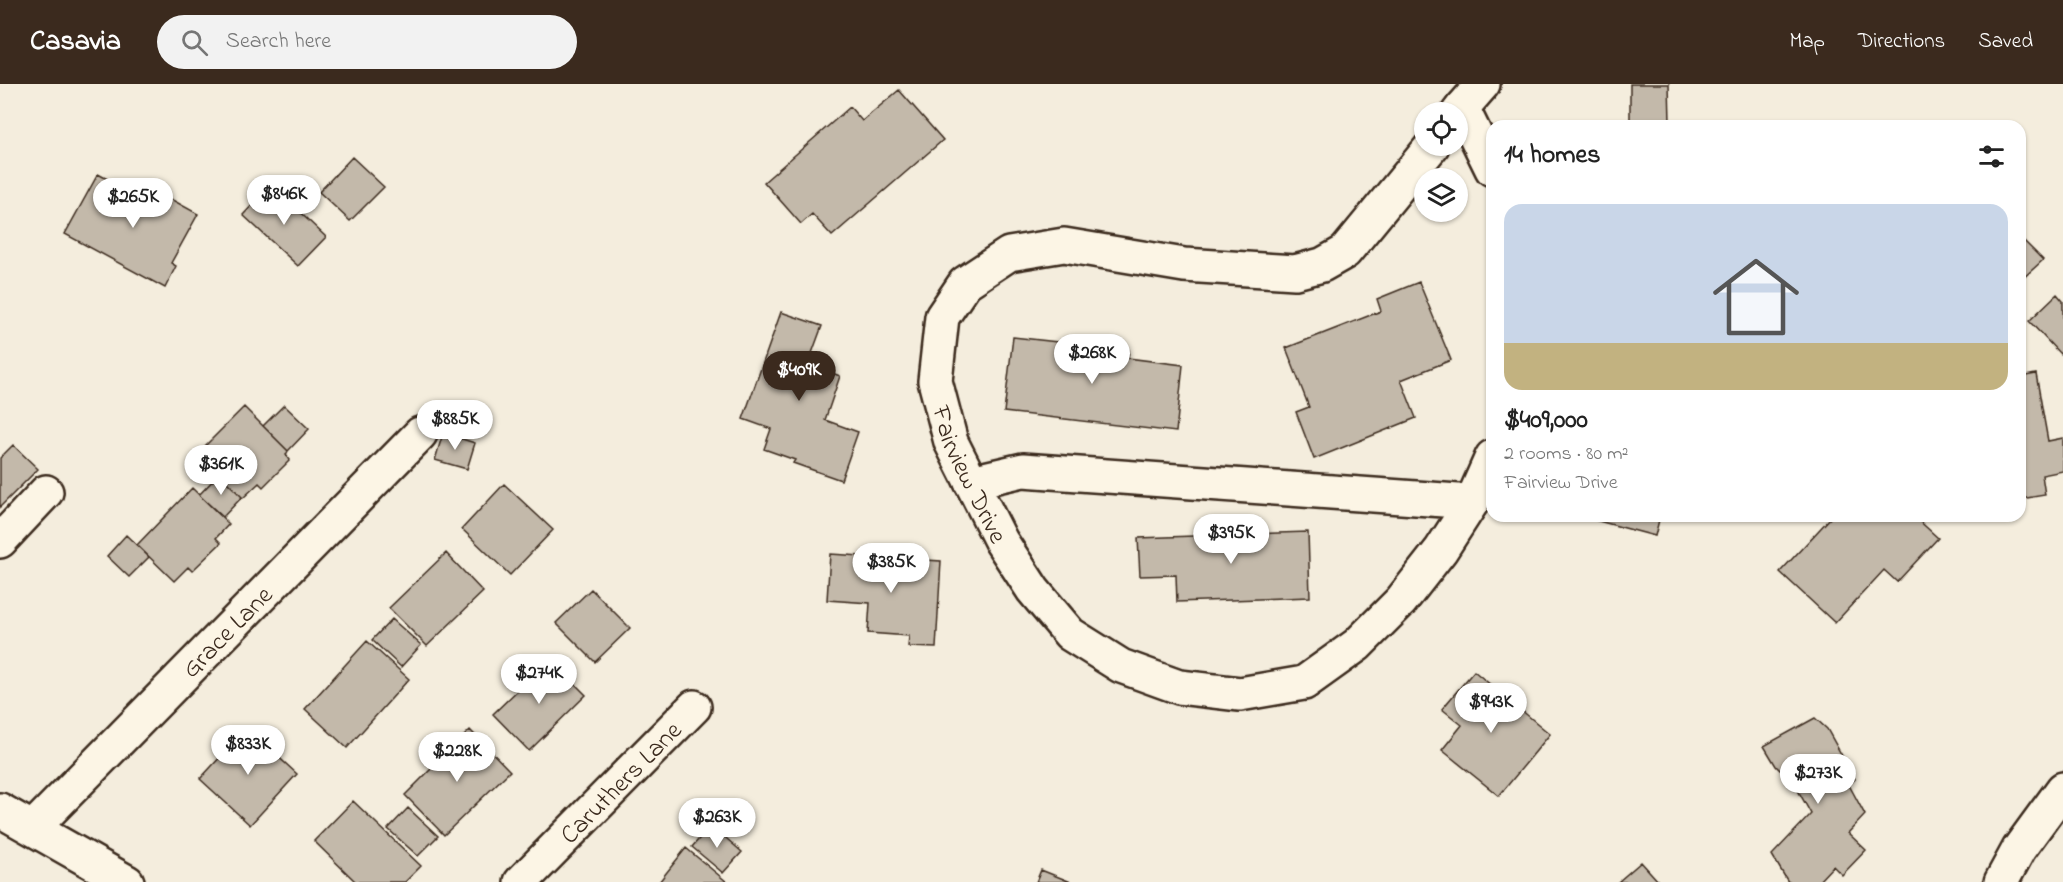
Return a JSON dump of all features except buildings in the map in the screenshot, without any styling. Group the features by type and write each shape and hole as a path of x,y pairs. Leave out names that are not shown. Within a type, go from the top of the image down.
{"street":[{"path":"1468,102 1469,118 1486,156"},
{"name":"Fairview Drive","path":"1424,156 1345,252 1322,265 1295,272 1184,265 1064,245 1009,254 965,282 942,317 935,381 951,442 1001,541 1033,590 1070,634 1121,666 1179,687 1240,694 1304,683 1357,645 1401,601 1442,549 1472,502 1486,470"},
{"name":"Grace Lane","path":"33,828 420,434"},
{"path":"971,482 1023,470 1472,502"},
{"path":"0,541 46,492"},
{"name":"Caruthers Lane","path":"520,882 694,706"},
{"path":"2001,882 2019,849 2063,789"},
{"path":"0,810 127,882"}]}
